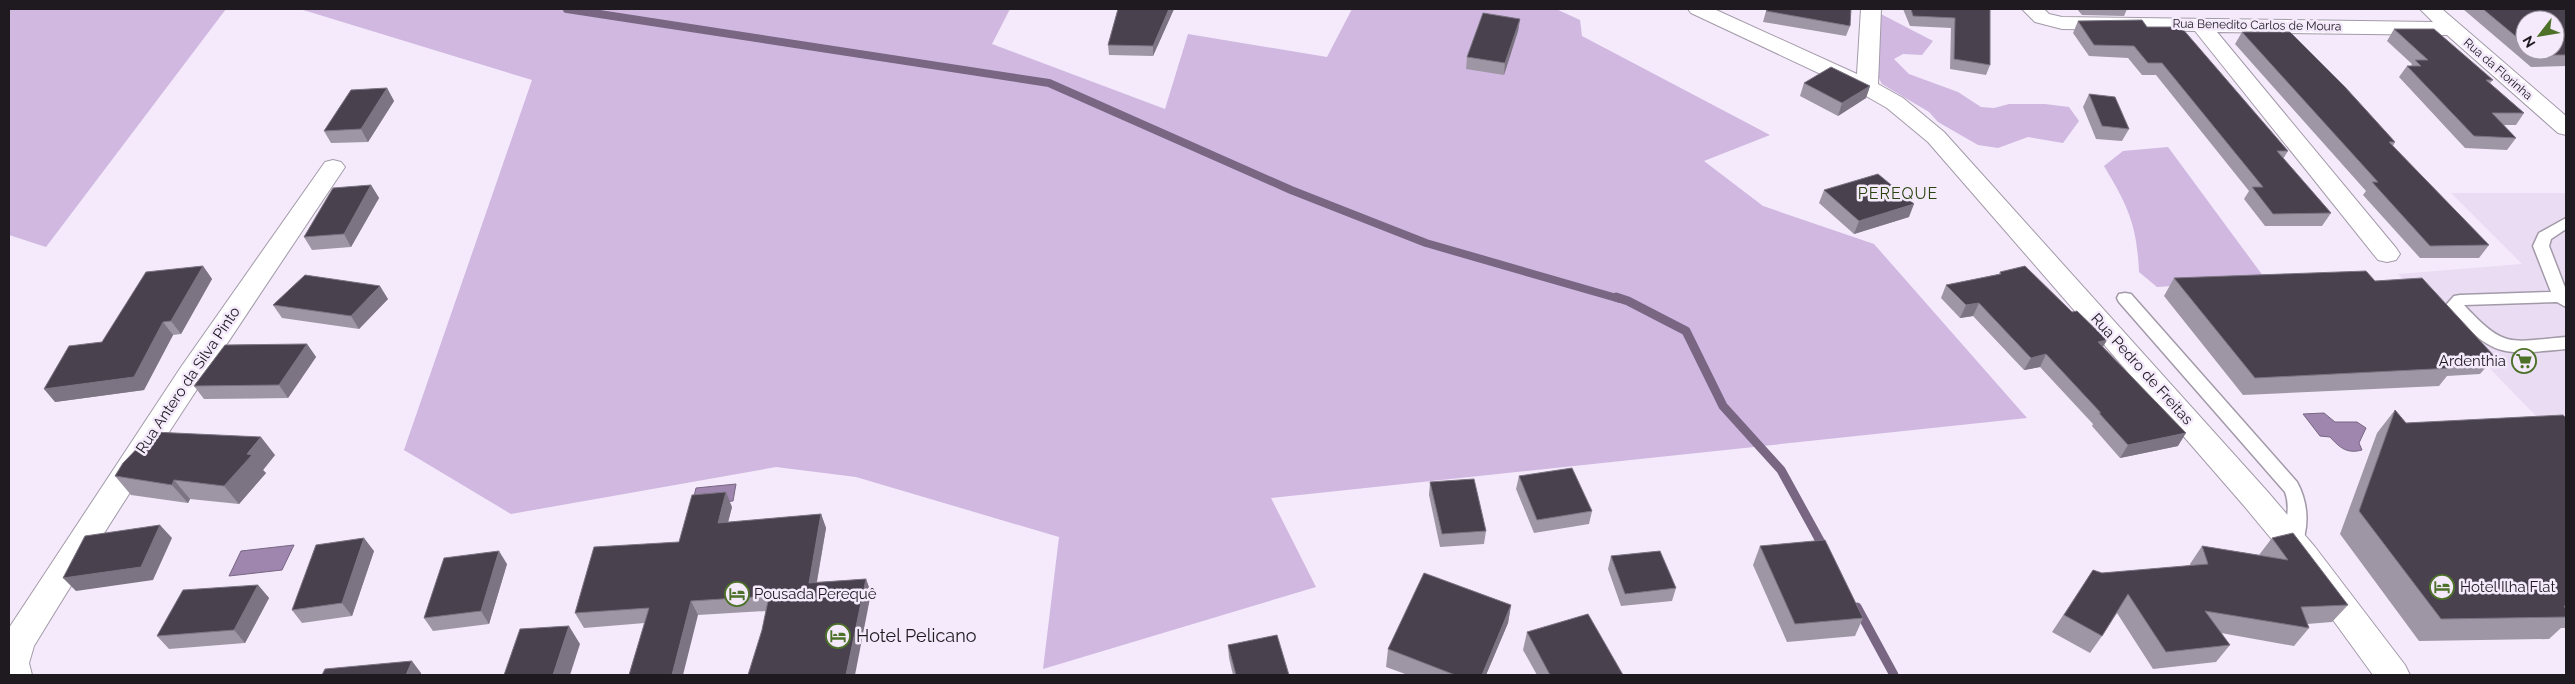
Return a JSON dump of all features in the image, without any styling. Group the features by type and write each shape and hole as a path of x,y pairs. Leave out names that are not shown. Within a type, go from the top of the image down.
{"street":[{"name":"Rua Pedro de Freitas","path":"1698,9 1867,87 1895,103 1936,137 2293,543 2393,675"},
{"path":"1867,87 1871,9"},
{"name":"Rua Benedito Carlos de Moura","path":"2032,9 2042,18 2062,23 2453,30"},
{"path":"2274,9 2289,26"},
{"name":"Rua da Florinha","path":"2430,9 2566,128"},
{"path":"2200,24 2386,254"},
{"name":"Rua Antero da Silva Pinto","path":"15,675 12,663 23,634 192,374 333,167"}],"lane":[{"path":"2566,223 2544,236 2541,246 2564,300 2460,300 2454,305 2496,343 2508,346 2566,343"},
{"path":"2125,298 2291,487 2297,496 2299,506 2293,543"}],"shaded area":[{"path":"9,9 226,9 46,247 9,235"},
{"path":"300,9 1010,9 992,44 1165,109 1188,34 1327,57 1352,9 1556,9 1580,20 1582,36 1770,135 1704,161 1763,206 1874,244 2027,418 1271,498 1316,587 1043,669 1059,537 856,477 776,467 511,514 404,450 532,80"},
{"path":"1881,14 1933,41 1922,55 1903,54 1894,59 1909,74 1958,92 1981,107 1994,108 2009,104 2045,104 2069,107 2079,121 2063,143 2028,137 1998,148 1978,145 1938,122 1929,112 1882,84 1874,69 1881,30"},
{"path":"2168,147 2266,280 2157,287 2139,272 2136,241 2130,216 2104,166 2123,151"},
{"name":"Ardenthia","path":"2451,193 2566,193 2566,447 2398,274 2522,264"},
{"path":"2324,413 2335,422 2357,422 2366,428 2359,443 2362,450 2348,451 2330,437 2320,436 2303,414"},
{"path":"736,484 733,501 698,504 691,509 696,488"},
{"path":"294,545 282,570 229,576 241,551"}],"building":[{"path":"1118,9 1169,9 1153,46 1108,45"},
{"path":"1769,9 1851,9 1850,26 1766,11"},
{"path":"1911,9 1990,9 1990,65 1954,59 1955,18 1913,16"},
{"path":"2483,9 2566,9 2566,55 2565,10 2515,10 2515,36"},
{"path":"1483,13 1520,19 1505,63 1467,57"},
{"path":"2142,20 2147,27 2181,27 2288,151 2277,151 2331,213 2273,214 2252,187 2263,187 2162,63 2148,63 2134,46 2094,45 2078,21"},
{"path":"2394,29 2434,29 2493,80 2486,80 2524,113 2492,113 2516,138 2474,136 2407,66 2421,66 2415,60 2428,60"},
{"path":"2242,32 2290,32 2345,87 2395,142 2389,142 2489,245 2430,246 2372,182 2378,182"},
{"path":"1831,67 1870,86 1842,103 1804,83"},
{"path":"387,88 361,129 324,131 351,90"},
{"path":"2089,94 2115,97 2129,129 2102,126"},
{"path":"1878,174 1914,204 1859,221 1824,190"},
{"path":"371,185 344,234 304,237 333,188"},
{"path":"203,266 171,321 163,322 134,377 44,389 69,346 102,342 146,272"},
{"path":"2025,266 2072,312 2077,311 2107,340 2098,342 2186,433 2128,445 2046,354 2031,358 1979,303 1966,305 1946,285 2001,274 2000,272"},
{"path":"2366,271 2375,281 2422,278 2495,357 2445,359 2453,368 2255,378 2174,278"},
{"path":"305,275 380,286 351,316 273,305"},
{"path":"307,344 279,385 194,386 225,345"},
{"path":"2395,410 2406,423 2563,415 2566,418 2566,606 2564,606 2566,617 2441,619 2359,511"},
{"path":"153,432 261,437 247,454 252,455 224,486 174,480 172,485 115,476 123,463"},
{"path":"1572,468 1592,511 1537,520 1519,476"},
{"path":"1474,479 1486,531 1442,534 1430,482"},
{"path":"726,492 718,523 821,514 809,583 866,579 846,675 748,675 762,630 769,596 691,601 672,675 629,675 649,608 575,613 594,547 679,542 692,495"},
{"path":"160,525 141,567 63,578 85,536"},
{"path":"2293,533 2348,605 2301,607 2309,628 2205,611 2230,645 2166,652 2128,594 2102,636 2064,615 2093,570 2102,573 2208,564 2202,546 2288,560 2272,538"},
{"path":"364,538 342,603 292,610 316,545"},
{"path":"1825,540 1863,618 1795,624 1760,546"},
{"path":"499,551 481,611 424,618 444,558"},
{"path":"1660,551 1676,588 1625,594 1611,556"},
{"path":"1424,573 1511,605 1482,675 1455,675 1388,649"},
{"path":"258,585 234,630 157,636 183,590"},
{"path":"1588,614 1623,675 1550,675 1527,632"},
{"path":"569,626 553,675 504,675 520,629"},
{"path":"1277,635 1289,675 1236,675 1228,645"},
{"path":"412,661 406,675 322,675 325,669"}],"waterway":[{"path":"567,9 1049,83 1291,190 1426,243 1620,299"},
{"path":"1616,297 1628,301 1686,331 1723,406 1781,470 1825,550"},
{"path":"1857,607 1894,675"}],"place":[{"name":"Ardenthia","path":"2524,361"},
{"name":"Hotel Ilha Flat","path":"2442,587"},
{"name":"Pousada Perequê","path":"737,594"},
{"name":"Hotel Pelicano","path":"838,636"}],"district":[{"name":"PEREQUE","path":"1898,193"}]}
